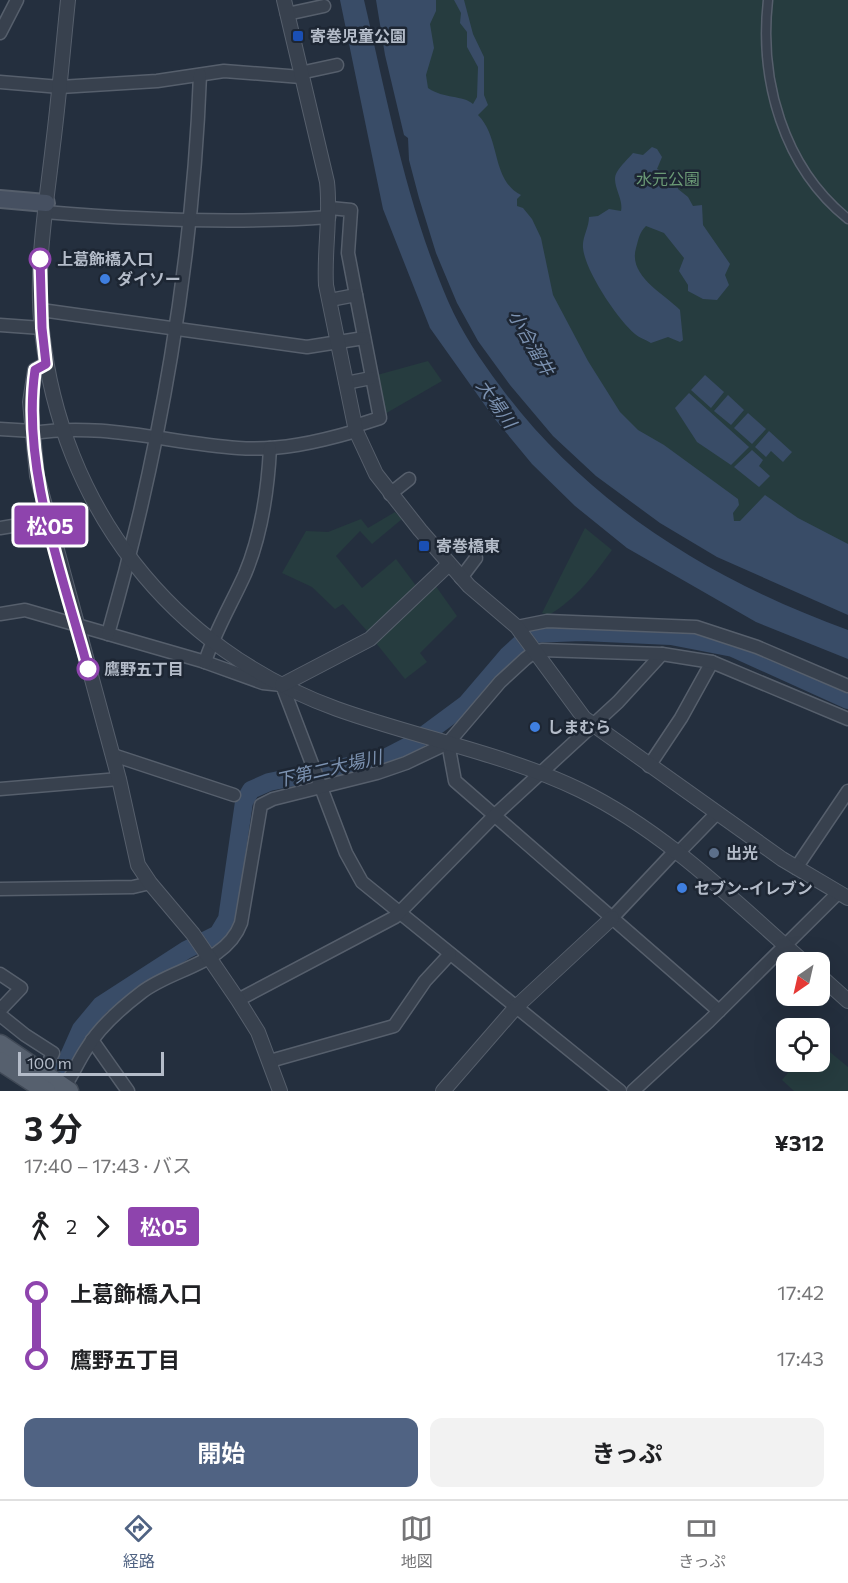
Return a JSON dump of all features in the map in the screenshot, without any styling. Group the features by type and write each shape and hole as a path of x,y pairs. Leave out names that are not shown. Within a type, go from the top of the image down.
{"main road":[{"path":"0,199 46,207"},
{"path":"0,1044 48,1086"},
{"path":"0,1060 48,1086"}],"street":[{"path":"0,33 17,0"},
{"path":"68,0 40,258 42,328 46,364 62,429 92,500 130,558 162,595 212,641 253,670 338,709 543,773 608,805 677,851 792,952"},
{"path":"768,0 766,61 768,78 781,120 804,169 848,219"},
{"path":"324,6 285,7 322,152 330,213 325,268 346,383 356,428 376,474 390,494 461,578 519,629 572,705 593,726 796,868 843,895 785,946 633,1091"},
{"path":"0,82 60,87 157,81 224,72 301,75 337,65"},
{"path":"108,634 130,558 158,436 190,220 200,75"},
{"path":"0,429 33,432 91,428 238,448 270,448 316,443 380,418 348,253 351,210 265,222 190,220 46,207"},
{"path":"326,252 348,253"},
{"path":"330,300 356,295"},
{"path":"41,310 306,347 339,344 364,338"},
{"path":"0,325 42,328"},
{"path":"46,364 35,370 30,402 37,476 113,755 138,865 150,883 193,934 238,1000 258,1032 280,1091"},
{"path":"346,383 371,378"},
{"path":"205,662 212,641 245,573 258,522 265,508 270,448"},
{"path":"390,494 410,479"},
{"path":"0,528 48,520"},
{"path":"461,578 476,558"},
{"path":"0,614 25,610 205,662 263,683 282,685 370,639 449,564"},
{"path":"519,629 547,621 696,627 758,647 848,686"},
{"path":"48,1086 106,1024 142,992 223,948 241,923 261,805 273,799 321,785 355,779 406,763 448,743 500,682 533,650 662,654 712,662 848,720"},
{"path":"238,1000 399,913 495,815 593,726 662,654"},
{"path":"649,766 681,718 712,662"},
{"path":"282,685 314,763 346,852 362,882 620,1091"},
{"path":"448,743 455,781 719,1011"},
{"path":"113,755 234,795"},
{"path":"0,789 119,779"},
{"path":"796,868 848,791"},
{"path":"443,1091 516,1007 612,918 717,813"},
{"path":"0,889 133,887 150,883"},
{"path":"270,1061 394,1026 425,981 450,954"},
{"path":"0,974 21,988 0,1010"},
{"path":"830,985 848,1001"},
{"path":"0,1015 53,1053 48,1086"},
{"path":"92,1040 128,1091"}],"green space":[{"name":"水元公園","path":"420,0 848,0 848,570 756,541 621,438 427,94"},
{"path":"428,361 442,381 383,415 377,375"},
{"path":"395,512 402,519 372,544 360,531 336,556 362,588 396,559 417,587 368,632 343,604 335,609 312,587 282,573 306,531 328,532 361,519 368,528"},
{"path":"585,528 612,550 576,594 549,615 542,613"},
{"path":"435,585 457,616 420,653 427,662 405,679 376,643"},
{"path":"830,1052 848,1067 848,1091 794,1091 782,1080 789,1072 830,1072"}],"water":[{"name":"大場川","path":"340,0 364,0 399,152 433,264 459,324 478,356 500,386 534,428 572,467 612,502 656,534 748,588 848,630 848,659 756,622 627,548 575,506 532,464 494,418 430,328 383,209"},
{"name":"小合溜井","path":"376,0 436,0 436,11 430,24 434,48 426,75 428,88 473,104 477,97 478,67 467,47 467,32 460,23 461,13 454,0 464,0 473,34 484,57 484,95 488,105 478,115 490,135 505,179 511,188 521,195 517,199 517,206 523,208 532,219 541,238 553,295 588,361 620,412 638,430 664,445 738,499 739,505 733,513 734,521 740,521 765,495 798,518 848,544 848,615 717,557 660,523 596,476 553,436 510,385 478,341 457,303 436,253 409,160 408,138 404,135 385,55"},
{"path":"652,147 657,149 662,157 657,169 677,179 678,189 688,197 693,206 702,205 703,225 730,264 725,275 729,285 717,300 703,299 688,291 688,285 679,271 684,258 664,233 646,226 642,231 636,248 637,267 649,283 680,310 683,340 680,342 668,337 651,343 628,327 596,282 583,248 589,217 598,216 609,209 621,211 621,201 615,181 619,169 633,153 643,155"},
{"path":"705,375 724,392 711,408 691,390"},
{"path":"689,393 749,447 731,465 697,442 675,408"},
{"path":"728,395 744,410 731,425 714,411"},
{"path":"748,413 766,429 752,444 734,428"},
{"path":"769,431 792,452 783,462 771,451 766,457 755,447"},
{"path":"752,450 763,460 759,466 770,476 759,487 734,467"}],"waterway":[{"name":"下第二大場川","path":"43,1091 65,1065 81,1029 101,1005 186,950 218,934 227,919 244,802 251,790 269,782 383,759 412,744 466,704 507,656 531,634 582,632 671,636 733,648 848,700"}],"bus line":[{"name":"松05","path":"40,259 42,328 46,364 35,370 30,402 34,451 42,499 88,669"}],"place":[{"name":"寄巻児童公園","path":"298,36"},
{"name":"上葛飾橋入口","path":"40,259"},
{"name":"ダイソー","path":"105,279"},
{"name":"寄巻橋東","path":"424,546"},
{"name":"鷹野五丁目","path":"88,669"},
{"name":"しまむら","path":"535,727"},
{"name":"出光","path":"714,853"},
{"name":"セブン-イレブン","path":"682,888"}]}
